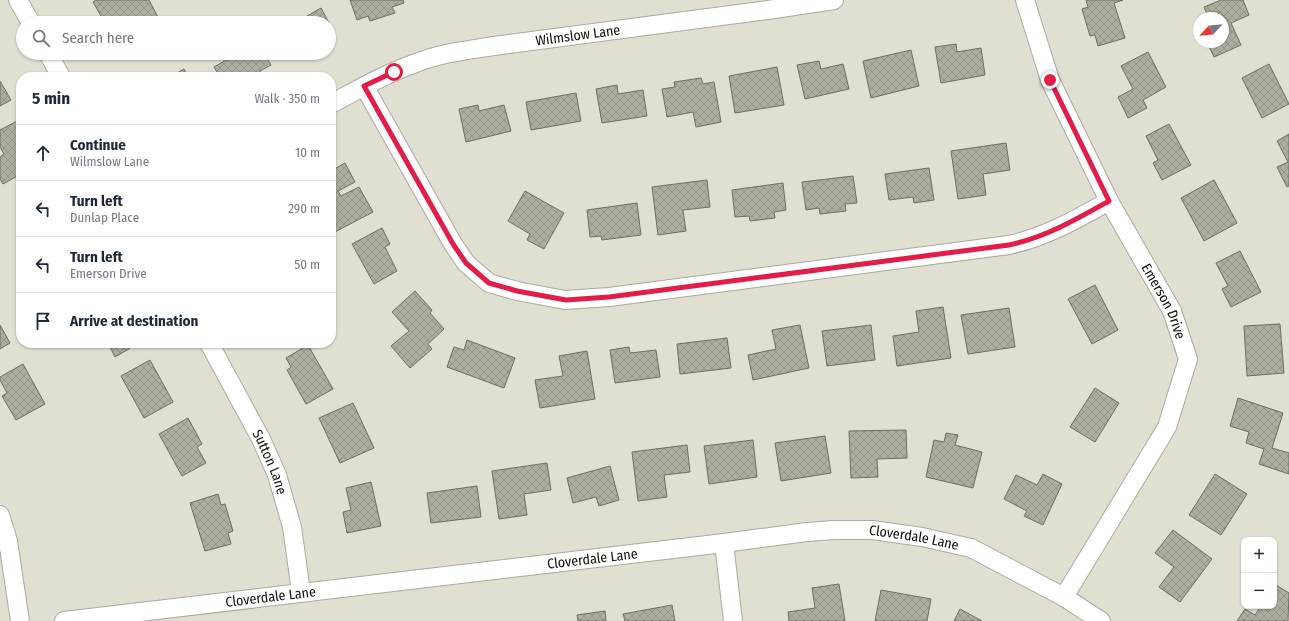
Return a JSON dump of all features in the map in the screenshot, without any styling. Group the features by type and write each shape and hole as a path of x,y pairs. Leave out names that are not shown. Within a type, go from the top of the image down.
{"street":[{"path":"18,0 27,16"},
{"name":"Wilmslow Lane","path":"336,101 364,86 418,62 454,52 768,5 834,0"},
{"name":"Emerson Drive","path":"1025,0 1050,80 1109,201 1172,311 1188,359 1168,427 1064,597"},
{"path":"52,60 58,72"},
{"path":"364,86 453,244 466,263 489,283 517,291 566,300 609,297 1009,245 1027,241 1054,231 1109,201"},
{"name":"Sutton Lane","path":"212,348 262,439 277,475 292,527 301,592"},
{"path":"0,515 8,541 20,621"},
{"name":"Cloverdale Lane","path":"64,621 807,532 872,530 922,537 971,548 1064,597 1102,621"},
{"path":"724,543 733,621"}],"building":[{"path":"96,0 149,0 157,16 101,16 93,2"},
{"path":"350,0 403,0 404,3 392,7 395,13 370,21 368,16 357,20"},
{"path":"1086,0 1123,0 1114,3 1125,38 1098,46 1095,35 1090,36 1082,9 1088,7"},
{"path":"1221,0 1243,0 1249,15 1231,23 1241,45 1214,57 1210,48 1229,48 1229,12 1206,12 1204,7"},
{"path":"321,8 325,16 307,16"},
{"path":"956,44 957,52 981,48 985,75 941,83 935,47"},
{"path":"911,50 919,86 871,98 863,61"},
{"path":"1148,52 1166,87 1143,100 1147,108 1128,118 1118,97 1133,89 1121,66"},
{"path":"226,60 268,60 271,65 260,72 217,72 214,67"},
{"path":"819,61 821,69 843,64 849,89 805,99 797,65"},
{"path":"1269,64 1289,104 1262,118 1242,78"},
{"path":"777,67 784,105 735,113 729,76"},
{"path":"184,69 186,72 179,72"},
{"path":"701,78 703,84 714,82 721,122 696,127 693,112 667,117 662,89 675,87 674,82"},
{"path":"0,81 11,100 0,106"},
{"path":"617,85 618,94 643,90 647,116 602,123 596,89"},
{"path":"576,93 581,121 531,130 526,102"},
{"path":"478,105 479,111 504,105 511,131 466,142 459,109"},
{"path":"16,122 16,177 3,184 0,179 0,157 4,154 0,147 0,130"},
{"path":"1169,124 1191,165 1162,180 1153,163 1158,160 1146,136"},
{"path":"1289,134 1289,186 1287,187 1277,167 1288,162 1277,141"},
{"path":"1006,143 1010,170 983,174 986,195 958,199 951,151"},
{"path":"345,163 355,182 338,191 341,196 359,187 373,212 336,231 336,168"},
{"path":"929,168 934,200 914,203 913,197 889,200 885,174"},
{"path":"853,176 857,203 845,204 846,211 820,214 819,208 806,210 802,182"},
{"path":"707,180 710,207 683,210 686,231 658,235 652,187"},
{"path":"1214,180 1237,223 1204,241 1181,198"},
{"path":"783,183 786,210 774,212 775,218 750,221 749,216 735,217 732,190"},
{"path":"525,191 564,213 544,249 527,240 530,234 508,221"},
{"path":"637,203 641,235 602,240 601,236 590,237 587,210"},
{"path":"382,228 390,244 385,247 397,271 374,284 352,244"},
{"path":"1240,251 1261,292 1231,307 1222,289 1228,286 1216,263"},
{"path":"1095,285 1118,330 1092,344 1068,299"},
{"path":"415,291 432,310 430,313 444,329 428,344 432,349 410,368 391,346 409,331 392,312"},
{"path":"943,307 951,358 897,366 893,336 919,332 916,311"},
{"path":"1009,308 1015,347 968,354 961,315"},
{"path":"1280,324 1284,373 1247,376 1244,326"},
{"path":"0,325 10,343 0,349"},
{"path":"800,325 809,368 753,380 748,355 776,349 772,330"},
{"path":"871,325 875,360 827,366 822,331"},
{"path":"727,338 731,368 680,374 677,344"},
{"path":"467,340 515,358 504,388 447,367 454,347 464,350"},
{"path":"629,347 630,353 656,350 660,377 615,383 610,350"},
{"path":"110,348 130,348 115,357"},
{"path":"303,348 310,348 333,389 306,404 287,370 291,367 286,358"},
{"path":"587,351 595,399 540,408 535,380 563,376 559,356"},
{"path":"150,360 173,402 144,418 121,376"},
{"path":"23,364 45,404 16,420 2,396 7,393 0,380 0,377"},
{"path":"1095,388 1119,403 1095,442 1070,427"},
{"path":"1238,398 1283,413 1272,448 1289,453 1289,474 1259,464 1264,449 1246,443 1249,432 1230,426"},
{"path":"353,403 374,448 340,463 319,418"},
{"path":"188,418 202,444 197,447 206,463 182,476 159,434"},
{"path":"906,430 907,458 877,459 878,477 851,478 849,431"},
{"path":"946,433 958,435 955,445 982,452 973,488 926,477 934,440 944,442"},
{"path":"825,436 831,473 781,481 775,443"},
{"path":"753,440 757,477 709,484 704,446"},
{"path":"687,445 690,472 664,475 667,497 638,501 632,452"},
{"path":"547,463 551,490 524,494 527,515 499,519 492,471"},
{"path":"610,466 619,500 599,506 596,497 573,503 567,478"},
{"path":"1043,474 1062,484 1043,525 1024,516 1027,511 1004,499 1016,475 1037,485"},
{"path":"1215,474 1247,494 1221,535 1189,515"},
{"path":"371,482 381,526 347,533 343,512 351,510 346,488"},
{"path":"477,486 481,517 431,523 427,493"},
{"path":"218,494 221,505 225,504 233,531 228,533 231,544 205,551 190,503"},
{"path":"1173,530 1212,559 1180,602 1159,587 1174,567 1155,553"},
{"path":"839,584 845,621 789,621 788,612 815,608 812,588"},
{"path":"1277,586 1289,593 1288,621 1237,621 1245,609 1255,615 1259,609 1277,609"},
{"path":"881,590 931,599 927,621 875,621"},
{"path":"672,605 675,621 625,621 623,614"},
{"path":"960,609 982,621 954,621"},
{"path":"605,611 606,621 578,621 577,615"}],"route":[{"path":"394,72 364,86 453,244 466,263 489,283 517,291 566,300 609,297 1009,245 1027,241 1059,229 1109,201 1050,80"}]}
